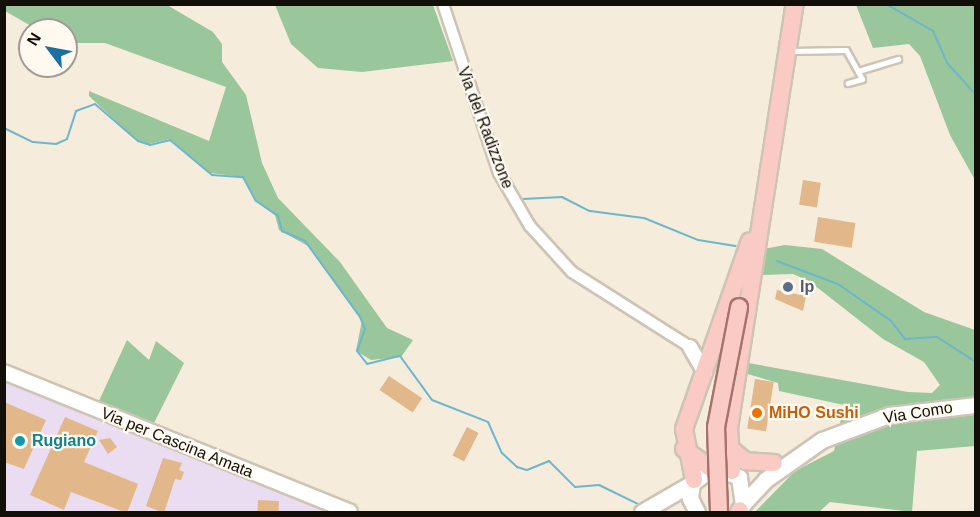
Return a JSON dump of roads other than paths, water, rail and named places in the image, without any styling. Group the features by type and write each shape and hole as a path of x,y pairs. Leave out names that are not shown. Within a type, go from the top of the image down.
{"main road":[{"path":"740,510 745,490 734,473 729,428 795,4"},
{"path":"719,513 716,427 764,194"},
{"path":"697,513 690,498 693,482 684,449 684,429 713,356 764,194"},
{"name":"Via Como","path":"740,510 796,455 889,415 975,405"},
{"path":"730,448 745,461 774,463"},
{"path":"684,449 710,468 734,473 796,455"},
{"path":"642,513 693,482 710,468"}],"street":[{"name":"Via del Radizzone","path":"443,4 499,173 530,226 572,272 690,347"},
{"path":"690,347 713,356"},
{"path":"690,347 704,364 705,377"},
{"name":"Via per Cascina Amata","path":"4,372 350,513"}],"lane":[{"path":"787,51 846,50 862,79 848,84"},
{"path":"858,71 898,59"}],"waterway":[{"path":"886,4 933,31 948,64 976,95"},
{"path":"4,128 33,142 56,144 67,139 76,111 95,104 138,141 150,145 170,140 212,175 243,177 256,201 278,216 282,231 305,241 360,317 365,329 357,351 367,364 400,356 432,400 488,422 502,453 517,467 527,470 549,461 575,487 599,485 640,505"},
{"path":"523,199 562,197 590,211 644,218 698,240 736,246"},
{"path":"777,261 838,284 891,321 905,339 937,337 976,362"}],"place":[{"name":"Ip","path":"788,287"},
{"name":"MiHO Sushi","path":"757,413"},
{"name":"Rugiano","path":"20,441"}]}
